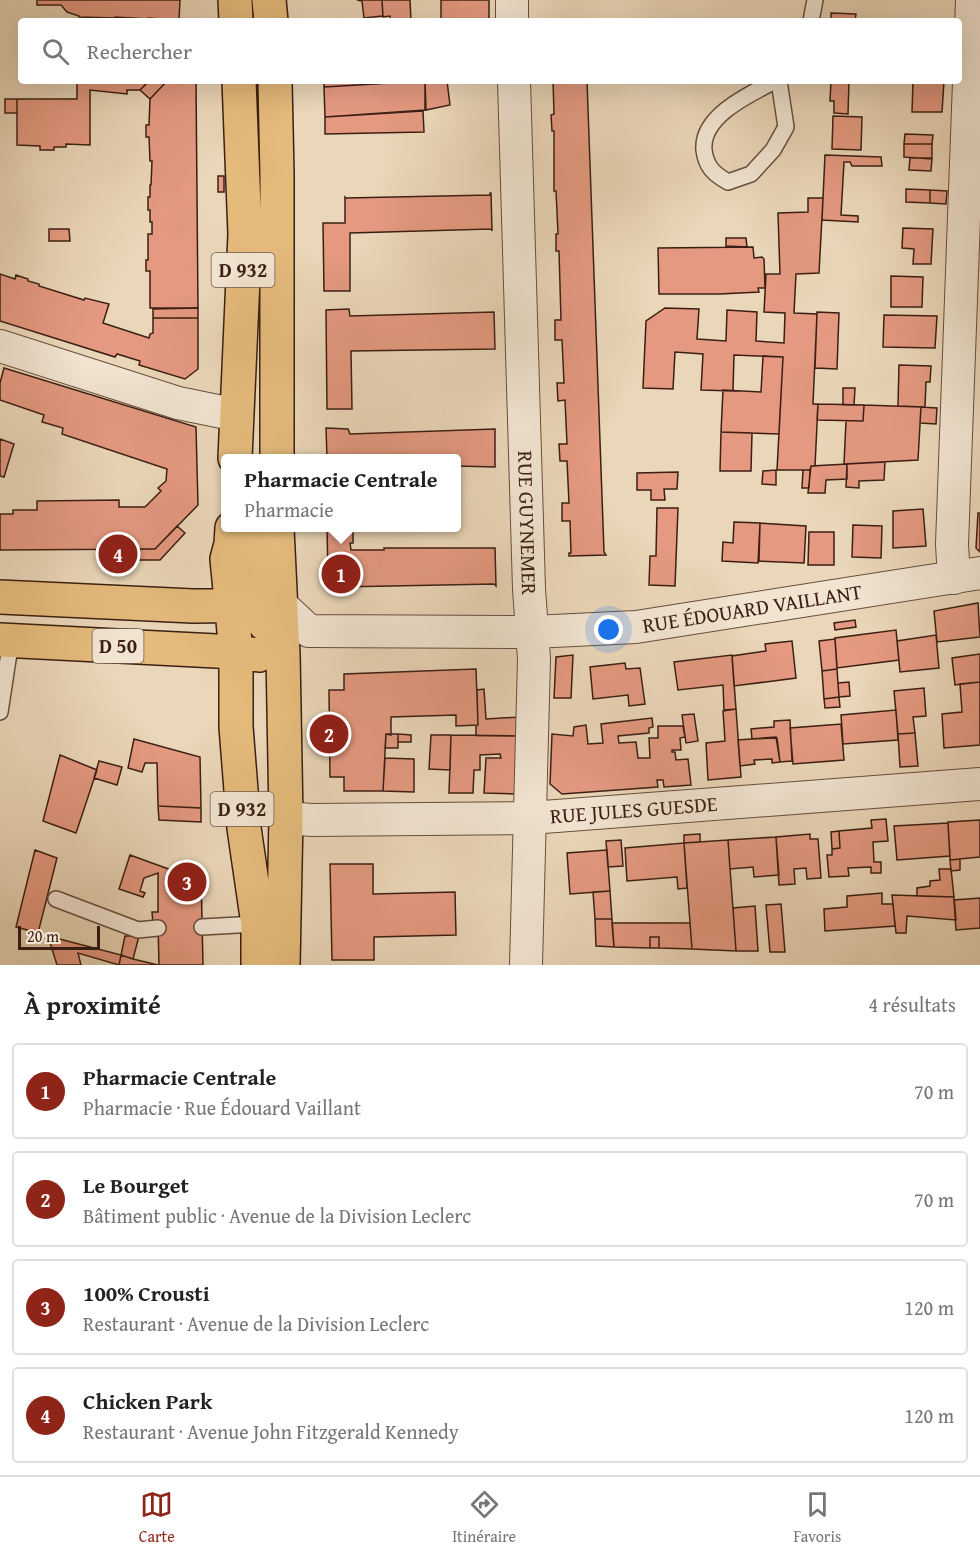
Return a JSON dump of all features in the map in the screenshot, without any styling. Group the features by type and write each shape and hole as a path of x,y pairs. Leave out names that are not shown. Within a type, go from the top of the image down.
{"main road":[{"path":"235,0 236,18"},
{"path":"269,0 271,18"},
{"name":"D 932","path":"235,454 245,234 239,84"},
{"name":"D 932","path":"275,84 278,454"},
{"path":"237,415 245,454"},
{"name":"D 932","path":"232,532 226,559 255,605"},
{"path":"251,532 260,654 267,680 271,768 286,818"},
{"name":"D 932","path":"258,965 258,924 244,828 236,727 260,654 255,605 277,532"},
{"name":"D 50","path":"0,597 193,606 255,605"},
{"name":"D 50","path":"5,640 260,654"},
{"name":"D 932","path":"283,965 286,818"}],"street":[{"path":"512,0 512,18"},
{"path":"967,576 952,544 972,0"},
{"name":"RUE GUYNEMER","path":"514,84 529,589 534,659 526,965"},
{"path":"0,346 178,403 237,415"},
{"name":"RUE ÉDOUARD VAILLANT","path":"309,632 533,632 636,627 967,576"},
{"path":"255,605 309,632"},
{"path":"260,654 309,632"},
{"name":"RUE JULES GUESDE","path":"286,818 312,820 530,818 980,784"}],"lane":[{"path":"812,18 816,0"},
{"path":"771,84 735,103 713,123 704,144 705,162 715,175 728,182 751,174 773,150 786,127 778,84"},
{"path":"0,712 5,640"},
{"path":"56,899 138,930 158,928"},
{"path":"202,927 258,924"}],"building":[{"path":"37,0 180,0 179,18 79,17 67,12 61,5 37,5"},
{"path":"357,0 382,0 383,16 364,18 362,1"},
{"path":"382,0 410,0 411,18 383,17"},
{"path":"441,0 489,0 489,18 441,18"},
{"path":"831,13 856,14 855,18 831,18"},
{"path":"77,84 146,84 140,90 127,90 127,94 90,90 90,145 66,144 66,147 54,147 54,150 40,150 40,146 17,145 17,99 77,99"},
{"path":"146,84 164,84 150,99 140,90"},
{"path":"164,84 196,84 198,308 150,308 150,271 146,271 146,260 148,260 148,234 152,234 148,197 150,197 152,161 150,161 149,137 146,137 146,125 149,125 150,99"},
{"path":"324,84 373,84 324,87"},
{"path":"425,84 447,84 450,105 426,110"},
{"path":"425,84 425,110 325,117 324,87"},
{"path":"553,84 587,84 604,552 606,555 569,556 571,553 570,521 562,521 562,503 569,503 567,461 560,461 559,444 567,444 565,400 558,401 557,383 564,383 562,340 555,340 555,320 561,320 559,251 556,251 556,234 558,234 556,191 554,191 554,131 552,131 551,115 554,114"},
{"path":"831,84 849,84 848,114 834,113 834,101 830,101"},
{"path":"913,84 944,84 942,112 912,112"},
{"path":"5,99 17,99 17,113 5,113"},
{"path":"423,111 424,132 325,134 325,117"},
{"path":"833,116 862,117 861,150 832,149"},
{"path":"905,134 933,135 932,144 904,144"},
{"path":"904,144 932,144 932,159 904,157"},
{"path":"825,155 881,157 882,166 852,166 850,162 844,162 841,215 858,216 858,222 822,220"},
{"path":"910,158 932,158 931,171 909,170"},
{"path":"218,176 224,176 224,192 218,192"},
{"path":"906,189 930,190 930,203 906,202"},
{"path":"930,190 947,191 946,204 930,203"},
{"path":"490,193 492,231 491,229 350,233 350,291 324,291 323,223 345,223 345,197 490,195"},
{"path":"808,198 823,198 819,273 796,274 794,313 817,314 813,404 818,404 815,466 811,466 810,470 777,470 783,357 734,355 733,391 701,390 703,354 675,352 673,389 643,388 646,321 665,308 699,309 697,339 726,341 727,310 757,312 756,341 784,343 785,313 764,312 766,274 780,274 778,213 808,212"},
{"path":"903,228 933,229 931,264 913,264 914,249 902,248"},
{"path":"49,229 69,229 70,241 49,241"},
{"path":"726,238 746,238 747,247 726,246"},
{"path":"753,247 754,258 764,259 765,288 758,288 759,292 659,294 658,248"},
{"path":"0,274 15,279 16,275 39,284 39,286 84,300 85,298 109,304 103,323 149,338 153,333 153,318 198,318 198,369 185,379 139,365 140,361 117,354 115,357 0,321"},
{"path":"891,276 923,277 922,307 891,307"},
{"path":"198,308 198,318 153,318 153,309"},
{"path":"349,309 350,316 494,312 495,349 351,351 352,409 327,409 326,310"},
{"path":"817,312 839,313 837,369 815,368"},
{"path":"884,315 937,316 935,348 883,347"},
{"path":"763,356 783,357 779,434 721,432 723,390 761,392"},
{"path":"899,365 931,366 930,382 926,382 925,407 898,406"},
{"path":"4,368 196,427 198,505 155,549 0,550 0,514 13,514 13,510 37,510 37,501 119,500 119,507 145,507 161,491 158,488 166,481 167,469 62,434 63,428 42,422 44,415 0,400 0,383"},
{"path":"843,388 855,388 854,405 843,405"},
{"path":"818,404 864,405 863,421 817,420"},
{"path":"864,405 921,407 918,460 844,464 846,421 863,421"},
{"path":"921,407 937,408 936,424 920,423"},
{"path":"326,428 348,429 350,434 495,429 495,467 461,466 461,454 327,454"},
{"path":"721,432 752,433 751,471 720,471"},
{"path":"0,439 14,444 4,477 0,476"},
{"path":"885,462 884,480 859,481 859,488 846,487 847,464"},
{"path":"847,464 847,479 826,480 825,493 808,493 811,466"},
{"path":"776,470 776,485 762,484 763,471"},
{"path":"803,470 810,470 809,488 802,488"},
{"path":"678,472 677,489 664,489 665,500 651,500 651,490 637,490 637,473"},
{"path":"657,508 678,508 675,586 649,585 650,556 656,556"},
{"path":"923,509 926,546 893,548 893,511"},
{"path":"978,513 980,513 980,552 976,548"},
{"path":"734,522 760,523 758,563 722,561 723,542 733,543"},
{"path":"760,523 806,526 804,563 759,561"},
{"path":"853,525 882,526 881,558 852,557"},
{"path":"177,526 185,533 160,560 110,560 110,549 155,549"},
{"path":"327,532 353,532 351,550 495,548 496,586 494,584 339,587 328,575"},
{"path":"809,532 834,532 834,565 808,565"},
{"path":"978,603 980,637 937,642 934,611"},
{"path":"855,620 856,627 835,630 834,623"},
{"path":"896,630 899,660 837,668 835,638"},
{"path":"936,635 939,668 900,672 897,641"},
{"path":"835,639 837,669 822,671 819,641"},
{"path":"792,641 796,678 734,686 732,656 766,651 765,644"},
{"path":"980,654 980,682 955,685 952,658"},
{"path":"573,655 571,698 554,698 556,657"},
{"path":"732,655 736,709 724,710 723,685 678,690 674,662"},
{"path":"625,663 626,669 640,668 645,704 629,706 628,695 593,699 590,667"},
{"path":"476,669 478,725 456,726 456,715 391,717 391,735 386,734 383,791 344,791 344,777 330,777 329,690 344,690 344,674"},
{"path":"837,669 839,697 824,699 822,671"},
{"path":"849,682 850,696 839,697 838,683"},
{"path":"980,682 980,745 944,748 942,714 962,712 960,684"},
{"path":"924,688 926,716 913,717 915,733 898,734 894,691"},
{"path":"484,689 486,719 520,717 519,736 476,736 477,690"},
{"path":"839,697 840,707 825,708 824,699"},
{"path":"736,709 741,777 708,780 706,743 725,741 723,711"},
{"path":"896,710 898,740 843,744 841,715"},
{"path":"694,714 698,741 686,743 682,715"},
{"path":"652,718 653,727 649,728 649,733 618,736 619,743 636,742 638,758 650,758 649,738 658,738 658,726 683,726 685,737 680,738 681,750 672,750 672,752 675,752 676,760 688,759 691,785 664,787 663,780 657,780 658,787 562,794 550,784 552,734 573,736 574,727 586,725 588,744 603,743 601,724"},
{"path":"790,720 792,761 780,762 777,738 752,739 751,729 774,727 774,721"},
{"path":"841,724 844,760 793,764 790,728"},
{"path":"915,733 918,766 900,767 898,734"},
{"path":"386,734 398,734 398,748 385,748"},
{"path":"398,734 411,735 411,742 398,742"},
{"path":"431,735 451,735 450,770 429,769"},
{"path":"451,735 519,736 518,794 484,793 486,758 501,758 500,754 480,755 480,770 474,770 473,793 449,793"},
{"path":"776,737 780,762 772,763 772,759 754,760 755,764 740,766 738,740"},
{"path":"134,739 200,757 201,808 158,806 157,763 145,763 142,772 128,768"},
{"path":"60,755 97,770 76,833 43,821"},
{"path":"385,758 414,759 414,792 383,791"},
{"path":"99,761 122,767 117,785 94,778"},
{"path":"158,806 201,808 201,822 159,820"},
{"path":"886,819 888,841 873,842 874,862 881,862 881,873 871,873 871,867 848,868 849,876 829,877 827,855 832,855 832,849 840,848 839,831 872,828 871,820"},
{"path":"980,820 980,857 950,860 948,822"},
{"path":"948,823 950,856 897,860 894,826"},
{"path":"839,831 840,848 832,849 831,832"},
{"path":"700,834 700,842 684,843 684,835"},
{"path":"810,834 810,839 818,839 821,878 807,879 806,868 794,869 795,884 779,885 776,837"},
{"path":"776,837 779,875 754,877 753,867 730,869 728,840"},
{"path":"621,840 623,866 608,867 606,841"},
{"path":"728,840 736,951 692,949 684,843"},
{"path":"684,843 687,888 678,889 677,877 627,881 625,848"},
{"path":"35,850 57,858 38,933 16,927"},
{"path":"607,850 610,891 570,894 567,853"},
{"path":"130,855 174,871 176,867 201,874 203,965 159,965 158,924 153,924 152,912 158,912 158,873 144,878 140,891 145,893 143,897 119,889"},
{"path":"960,859 960,870 951,871 950,860"},
{"path":"330,864 373,864 373,894 455,892 456,935 374,937 374,960 332,960"},
{"path":"939,869 951,869 954,897 917,896 917,888 930,886 930,881 940,880"},
{"path":"610,891 612,919 595,919 593,892"},
{"path":"882,893 882,904 893,904 895,926 825,931 824,909 847,907 847,896"},
{"path":"892,895 954,897 956,920 907,916 906,933 896,933"},
{"path":"980,898 980,928 956,930 954,900"},
{"path":"781,904 785,952 770,952 766,905"},
{"path":"755,906 758,951 736,951 733,908"},
{"path":"595,919 612,919 614,947 596,946"},
{"path":"612,923 690,923 692,949 659,948 659,937 650,937 650,948 614,947"},
{"path":"48,936 121,955 119,965 78,953 81,965 57,965"},
{"path":"125,936 139,936 133,959 121,955"},
{"path":"650,937 659,937 659,948 650,948"},
{"path":"121,955 133,959 158,965 119,965"}],"place":[{"name":"Chicken Park","path":"118,554"},
{"name":"Pharmacie Centrale","path":"341,574"},
{"name":"Le Bourget","path":"329,734"},
{"name":"100% Crousti","path":"187,882"}]}
